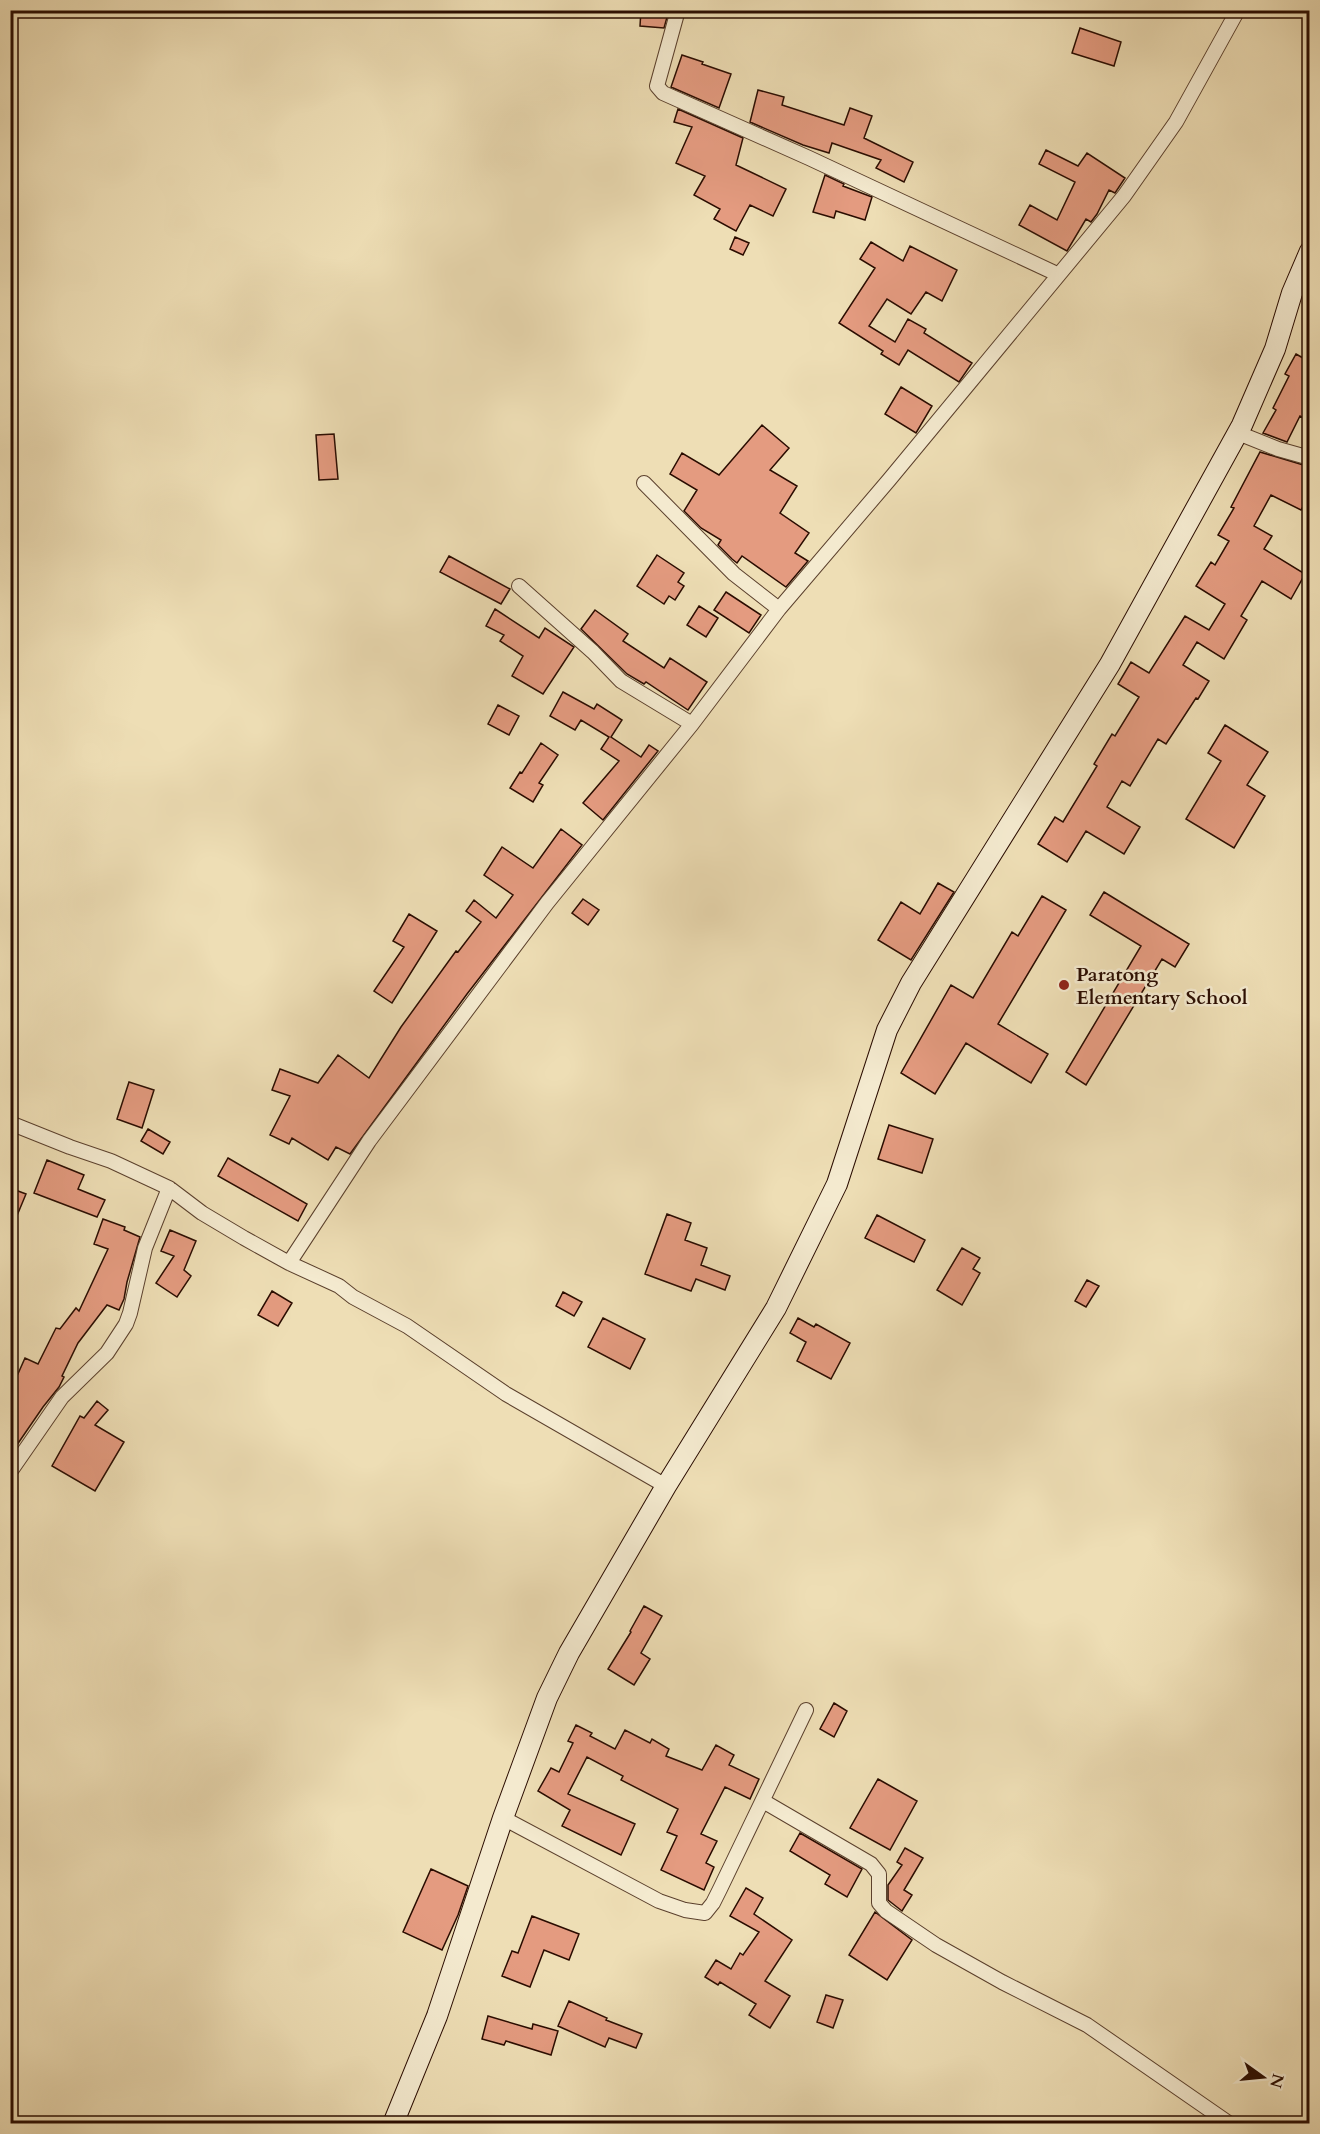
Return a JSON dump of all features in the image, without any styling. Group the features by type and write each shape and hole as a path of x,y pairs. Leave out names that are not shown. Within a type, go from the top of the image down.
{"street":[{"path":"678,10 657,86 663,93 809,158 1057,274"},
{"path":"289,1263 376,1132 547,903 692,724 779,609 1124,196 1176,122 1238,10"},
{"path":"393,2124 437,2016 503,1818 543,1709 569,1653 666,1485 776,1308 837,1184 893,1016 1110,664 1238,433 1265,375 1292,293 1310,251"},
{"path":"1238,433 1278,449 1310,458"},
{"path":"644,483 734,574 779,609"},
{"path":"519,586 593,652 621,681 692,724"},
{"path":"10,1123 111,1161 169,1188 202,1213 289,1263 339,1286 353,1297 406,1326 506,1394 666,1485"},
{"path":"10,1472 62,1397 107,1353 123,1329 130,1313 145,1248 169,1188"},
{"path":"503,1818 660,1901 686,1910 705,1913 713,1903 806,1710"},
{"path":"763,1801 872,1864 879,1874 879,1903 886,1911 936,1945 1087,2025 1230,2124"}],"building":[{"path":"641,10 669,10 664,28 640,26"},
{"path":"1080,28 1121,42 1114,66 1072,53"},
{"path":"682,55 731,74 719,108 671,87"},
{"path":"758,90 784,97 782,105 844,125 850,108 872,116 864,138 913,162 904,182 876,168 881,160 832,143 829,153 803,145 750,122"},
{"path":"678,109 743,138 736,165 786,189 773,216 750,205 736,231 714,219 720,209 694,195 705,176 676,163 692,127 674,122"},
{"path":"1046,150 1078,166 1087,153 1125,178 1115,193 1109,190 1097,214 1091,222 1086,219 1067,251 1019,225 1030,205 1057,220 1075,182 1039,164"},
{"path":"825,175 844,184 843,186 872,197 865,220 836,211 834,218 813,212"},
{"path":"735,237 749,243 743,255 730,249"},
{"path":"871,242 903,261 910,246 957,270 942,301 926,292 911,314 887,299 869,326 895,342 908,319 926,329 924,333 972,363 959,382 908,350 899,365 881,354 883,351 839,323 875,268 860,259"},
{"path":"1296,354 1310,362 1310,421 1300,416 1287,442 1263,433 1276,410 1273,408 1289,376 1285,374"},
{"path":"901,387 932,406 916,433 885,414"},
{"path":"762,425 789,448 770,470 797,486 780,513 809,533 795,553 808,561 786,587 742,556 737,563 732,559 718,545 721,540 701,528 684,511 697,490 670,474 682,453 719,475"},
{"path":"334,434 338,479 319,480 316,435"},
{"path":"1260,452 1310,467 1310,494 1301,510 1271,495 1254,526 1272,536 1264,549 1305,574 1291,599 1262,581 1241,616 1247,620 1224,659 1197,642 1183,665 1209,681 1166,744 1158,739 1130,786 1122,781 1107,807 1140,827 1124,854 1086,831 1067,862 1038,844 1055,817 1063,822 1097,766 1094,764 1112,734 1115,736 1139,697 1118,684 1131,662 1149,673 1185,616 1209,630 1225,604 1196,586 1211,562 1215,565 1229,541 1218,535 1234,508 1231,507"},
{"path":"657,555 684,573 678,582 684,586 675,600 669,596 664,604 637,586"},
{"path":"449,556 510,589 501,604 440,572"},
{"path":"726,592 761,615 749,633 714,610"},
{"path":"699,606 718,618 706,637 687,625"},
{"path":"495,609 539,638 545,628 574,647 543,694 512,676 523,656 500,641 504,635 486,626"},
{"path":"595,610 628,634 623,641 664,668 670,658 707,682 688,710 646,682 644,684 627,674 581,629"},
{"path":"563,692 594,709 597,704 622,720 611,737 641,757 649,745 658,751 603,820 583,803 619,761 601,749 609,737 581,720 575,730 550,716"},
{"path":"498,705 519,716 509,735 488,724"},
{"path":"1225,725 1268,752 1247,785 1265,796 1234,848 1186,819 1221,761 1208,753"},
{"path":"541,743 558,755 539,783 543,785 533,802 510,788"},
{"path":"561,829 582,845 467,994 350,1154 336,1147 328,1160 292,1138 289,1144 270,1135 290,1096 272,1090 280,1069 318,1083 338,1055 369,1078 401,1027 456,951 458,952 481,922 466,911 474,900 496,918 513,895 484,875 502,847 533,868"},
{"path":"938,883 954,892 911,960 878,940 901,902 920,914"},
{"path":"1104,892 1189,944 1175,967 1162,959 1086,1085 1066,1072 1141,946 1090,915"},
{"path":"1042,896 1066,910 998,1024 1048,1054 1031,1083 966,1043 935,1094 901,1073 951,985 973,998 1012,932 1018,936"},
{"path":"583,899 599,910 588,925 572,913"},
{"path":"409,914 437,931 392,1003 374,991 404,947 393,941"},
{"path":"129,1082 154,1090 142,1128 117,1119"},
{"path":"889,1125 933,1139 922,1173 878,1159"},
{"path":"148,1129 170,1142 163,1154 141,1141"},
{"path":"228,1158 307,1204 298,1221 218,1176"},
{"path":"47,1160 84,1175 78,1189 105,1200 97,1217 34,1193"},
{"path":"10,1188 26,1194 11,1230 10,1230"},
{"path":"667,1214 691,1223 685,1240 707,1248 701,1265 730,1276 725,1290 696,1279 691,1291 645,1274"},
{"path":"877,1215 925,1240 914,1262 865,1238"},
{"path":"103,1219 125,1227 124,1230 140,1237 124,1299 119,1310 107,1305 78,1343 59,1387 10,1455 10,1373 17,1376 25,1358 38,1364 56,1328 60,1329 76,1308 79,1311 108,1249 94,1244"},
{"path":"170,1230 196,1241 184,1270 191,1276 177,1297 156,1283 174,1256 161,1251"},
{"path":"962,1248 980,1258 973,1269 980,1273 962,1305 937,1290"},
{"path":"1087,1280 1099,1286 1086,1307 1075,1301"},
{"path":"272,1291 292,1303 278,1326 258,1315"},
{"path":"563,1292 582,1302 574,1316 556,1306"},
{"path":"603,1318 645,1339 630,1369 588,1347"},
{"path":"798,1318 814,1327 816,1324 850,1343 831,1379 797,1361 806,1342 790,1333"},
{"path":"97,1401 108,1410 95,1425 124,1442 95,1491 52,1466 80,1416 84,1418"},
{"path":"644,1606 662,1616 641,1653 650,1659 634,1685 608,1669"},
{"path":"834,1703 847,1711 834,1737 820,1729"},
{"path":"576,1725 592,1733 590,1736 615,1749 625,1730 650,1743 652,1739 669,1749 666,1756 702,1770 716,1745 734,1755 729,1765 759,1779 750,1799 725,1787 701,1834 717,1841 706,1863 714,1867 704,1890 661,1870 677,1836 667,1832 678,1809 621,1780 623,1776 587,1757 568,1794 635,1824 621,1855 562,1826 570,1810 538,1791 551,1768 559,1772 573,1743 568,1741"},
{"path":"878,1779 917,1801 890,1850 850,1828"},
{"path":"800,1833 862,1869 847,1897 825,1884 830,1875 790,1851"},
{"path":"905,1848 923,1858 904,1890 912,1895 902,1911 888,1900 888,1885 902,1865 897,1862"},
{"path":"431,1869 468,1886 442,1950 403,1932"},
{"path":"746,1888 763,1898 754,1914 792,1940 765,1981 790,1996 770,2028 749,2015 756,2004 720,1982 718,1985 705,1977 716,1960 731,1969 740,1953 743,1955 759,1932 730,1916"},
{"path":"875,1912 912,1940 887,1980 849,1955"},
{"path":"532,1916 579,1934 569,1960 544,1950 530,1987 502,1976 512,1951 518,1953"},
{"path":"826,1995 843,2000 833,2028 817,2022"},
{"path":"569,2001 607,2018 606,2020 642,2034 636,2048 609,2038 605,2047 558,2026"},
{"path":"488,2016 532,2029 533,2024 558,2031 551,2055 506,2041 504,2045 482,2039"}],"place":[{"name":"Paratong Elementary School","path":"1064,985"}]}
